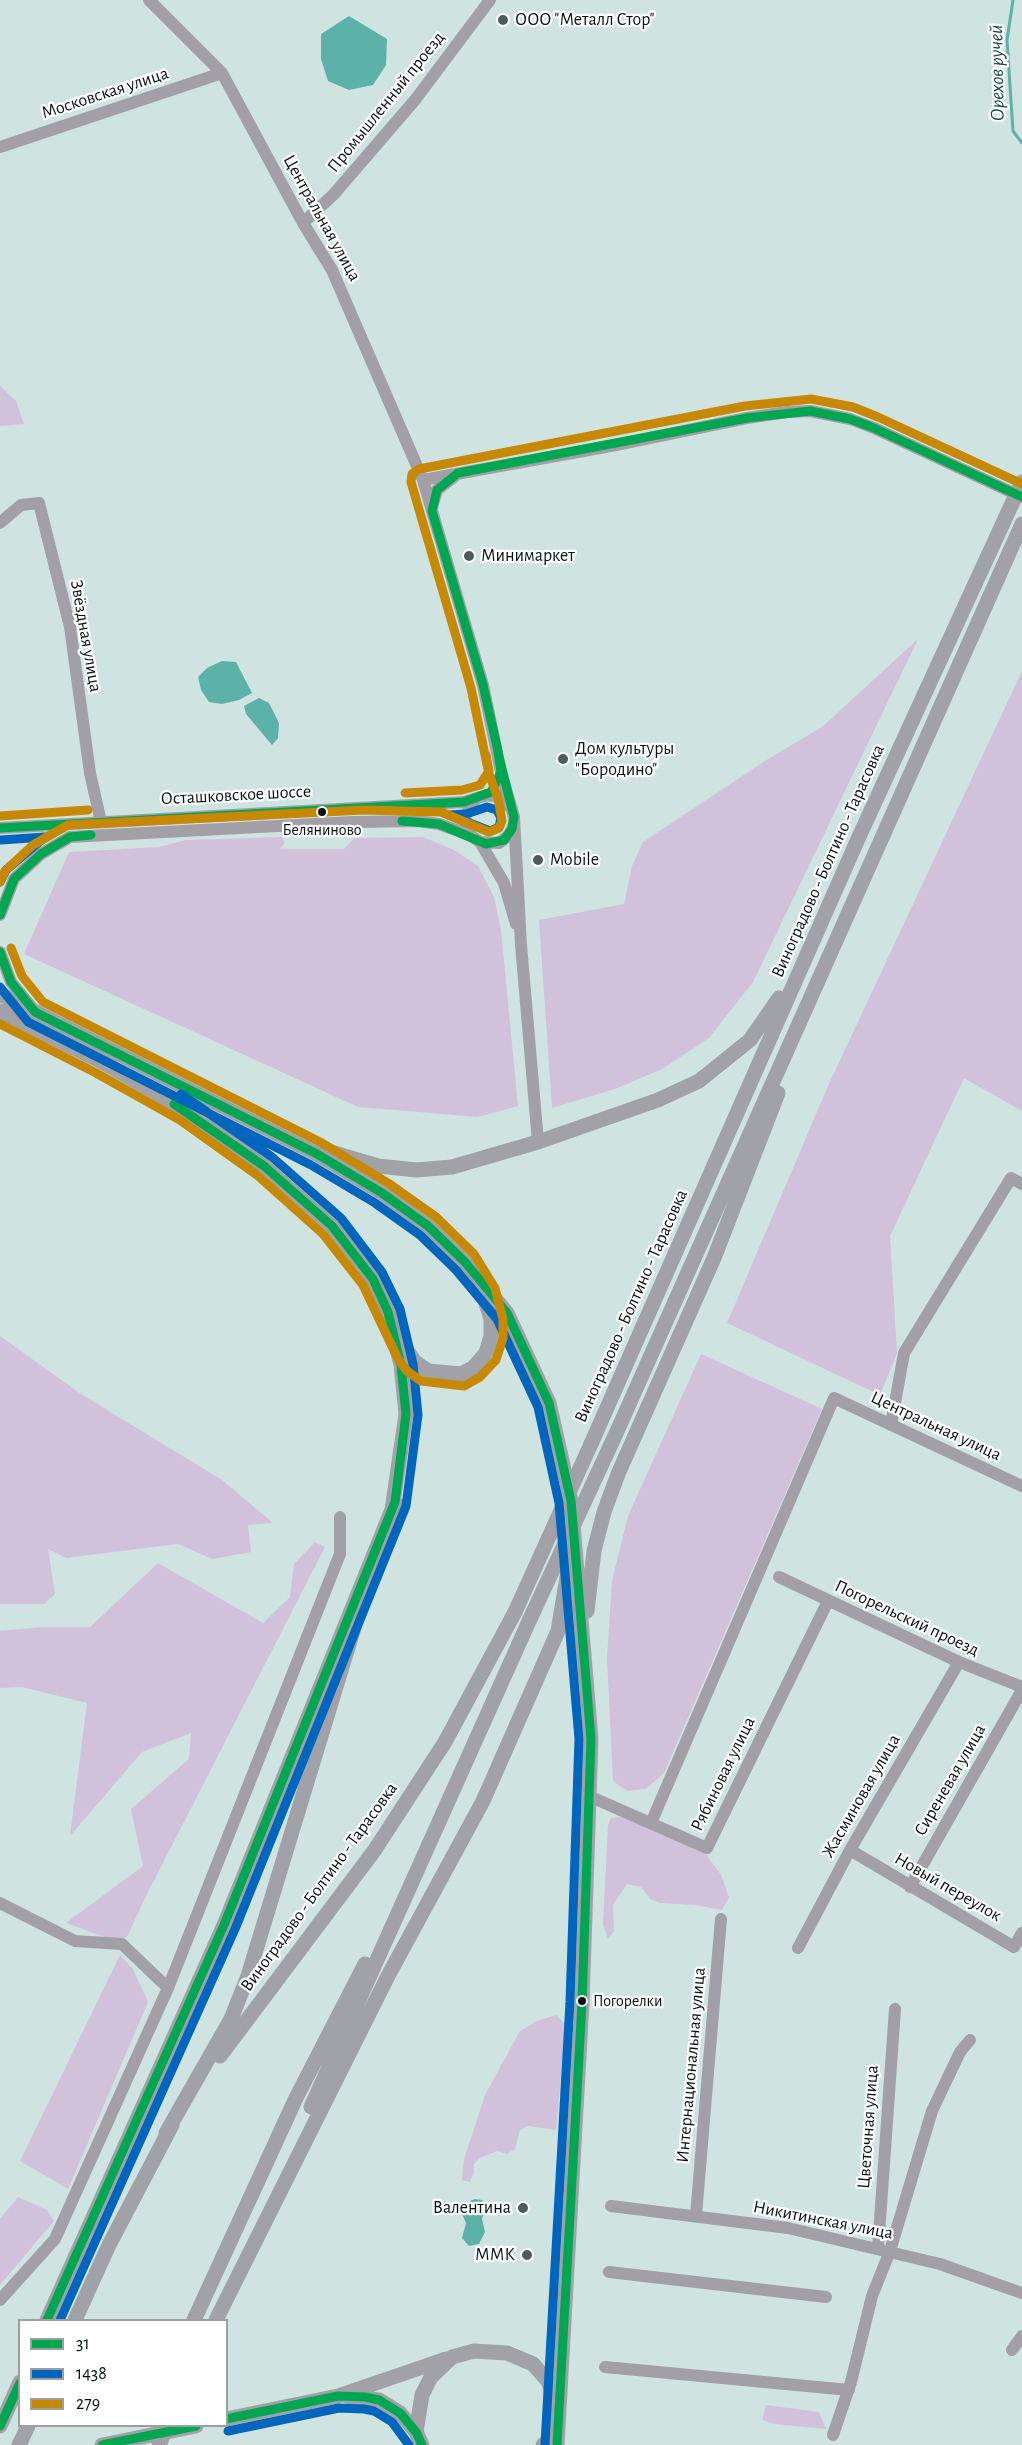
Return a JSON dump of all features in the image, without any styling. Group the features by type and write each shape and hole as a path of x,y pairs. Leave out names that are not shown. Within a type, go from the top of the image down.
{"main road":[{"name":"Виноградово - Болтино - Тарасовка","path":"75,2319 109,2245 166,2133 201,2080 374,1851 445,1742 515,1612 858,839 1022,482"},
{"name":"Виноградово - Болтино - Тарасовка","path":"216,2319 530,1619 614,1438 1022,524"},
{"path":"280,1134 350,1159 378,1166 416,1170 452,1167 538,1142 658,1100 699,1081 750,1040 775,1007 858,839"},
{"path":"583,1644 594,1551 604,1512 745,1181 820,977"},
{"path":"0,994 280,1134 382,1193 428,1226 465,1262 507,1313 549,1403 572,1509 591,1739 591,1797 557,2445"},
{"path":"0,1011 102,1062 186,1110 264,1166 332,1226 373,1279 408,1352 415,1362 428,1371 461,1374 472,1368 486,1353 491,1336 491,1319 484,1292 465,1262"},
{"path":"166,2133 231,2019 248,1976 394,1502 406,1414 401,1365 388,1312"},
{"path":"47,2319 224,1925 394,1502"},
{"path":"216,2319 388,1976 483,1801 543,1670 558,1630 568,1586 572,1509"},
{"path":"194,2319 297,2098 452,1796"},
{"path":"228,2419 338,2396 474,2351 507,2354 533,2364 548,2381 559,2414 549,2439 543,2445"},
{"path":"419,2438 422,2395 431,2377 452,2357"},
{"path":"0,2426 18,2386"},
{"path":"338,2396 379,2400 400,2413 419,2438"},
{"path":"19,2445 28,2427"},
{"path":"159,2445 167,2427"},
{"path":"102,2445 191,2427"}],"street":[{"name":"Центральная улица","path":"149,0 222,73 303,222 332,270 423,480 483,685 513,817"},
{"name":"Промышленный проезд","path":"303,222 334,194 415,100 490,0"},
{"name":"Московская улица","path":"0,147 222,73"},
{"path":"423,480 747,418 810,411 850,419 874,428 1022,497"},
{"path":"432,511 437,490 458,473"},
{"name":"Звёздная улица","path":"0,523 21,505 39,504 70,627 90,773 101,822"},
{"path":"501,772 495,786 465,816 475,838 504,883 521,945"},
{"path":"481,798 499,797 513,817 521,945 538,1142"},
{"name":"Осташковское шоссе","path":"0,828 481,798"},
{"path":"475,838 492,844 504,840 513,817"},
{"name":"Осташковское шоссе","path":"0,915 14,879 41,854 70,837 364,822 439,824 475,838"},
{"path":"0,952 11,982 35,1012"},
{"path":"891,1425 904,1353 1017,1181"},
{"name":"Центральная улица","path":"651,1823 834,1398 1022,1486"},
{"path":"0,2300 55,2239 168,1988 340,1554 340,1517"},
{"name":"Погорельский проезд","path":"779,1577 959,1662 1022,1689"},
{"name":"Рябиновая улица","path":"591,1797 707,1848 828,1601"},
{"name":"Жасминовая улица","path":"798,1948 850,1850 959,1662"},
{"name":"Сиреневая улица","path":"910,1887 1022,1689"},
{"name":"Новый переулок","path":"850,1850 1014,1947 1022,1933"},
{"path":"0,1903 75,1941 123,1944 154,1977 168,1988"},
{"name":"Интернациональная улица","path":"696,2215 721,1919"},
{"name":"Цветочная улица","path":"878,2248 895,2009"},
{"path":"833,2435 849,2390 872,2296 890,2251 932,2111 960,2052 969,2040"},
{"name":"Никитинская улица","path":"611,2206 788,2228 940,2264 1022,2293"},
{"path":"609,2272 826,2297"},
{"path":"1012,2350 1022,2336"},
{"path":"605,2367 849,2390"}],"shaded area":[{"path":"0,386 16,401 24,424 0,426"},
{"path":"918,639 753,982 709,1038 662,1069 615,1089 552,1108 539,920 624,904 632,866 643,842 768,759 822,727"},
{"path":"1022,671 1022,1111 964,1078 890,1236 897,1353 880,1395 727,1323 828,1086"},
{"path":"282,837 285,842 280,849 344,849 354,838 423,837 454,850 478,866 494,897 501,930 518,1106 478,1117 358,1107 24,954 69,852 159,847 186,840"},
{"path":"0,1336 81,1394 222,1480 273,1523 248,1525 251,1552 212,1559 178,1544 66,1558 48,1549 55,1594 44,1604 0,1604"},
{"path":"701,1354 822,1409 664,1773 646,1789 627,1791 613,1781 607,1658 612,1581 628,1516"},
{"path":"315,1542 325,1547 127,1937 116,1941 66,1923 143,1866 131,1809 189,1759 191,1733 142,1752 70,1836 87,1703 22,1687 0,1688 0,1631 42,1627 90,1627 158,1563 263,1623 290,1597 294,1564"},
{"path":"639,1815 703,1850 721,1875 729,1897 722,1910 695,1905 660,1903 650,1899 641,1887 627,1884 613,1905 614,1931 608,1939 603,1925 608,1825 611,1818"},
{"path":"120,1955 133,1969 148,2002 68,2189 20,2161"},
{"path":"556,2015 566,2024 556,2130 528,2126 520,2130 515,2149 507,2154 497,2151 480,2158 474,2164 474,2173 470,2182 462,2180 464,2159 485,2095 520,2031 537,2021"},
{"path":"18,2197 47,2210 54,2221 0,2285 0,2219"},
{"path":"766,2405 819,2412 826,2429 774,2424 762,2420"}],"water":[{"path":"349,16 387,39 386,65 373,85 349,90 328,81 321,59 321,34"},
{"path":"222,661 236,662 252,693 239,700 222,704 209,702 201,690 198,677 207,668"},
{"path":"259,698 269,703 279,723 278,738 272,745 246,714 244,706"},
{"path":"482,2200 486,2206 482,2219 485,2232 479,2244 469,2246 462,2238 466,2223 462,2214 470,2201"}],"waterway":[{"name":"Орехов ручей","path":"1013,0 1007,40 1013,131 1022,143"}],"transit line":[{"name":"279","path":"0,882 5,871 33,845 68,825 364,810 441,812 489,832 499,828 502,821 498,798 489,774 471,688 411,482 412,474 419,469 745,406 811,399 853,407 878,417 1022,484"},
{"name":"31","path":"0,828 464,802 491,792 501,772 498,751 483,685 432,511 437,490 458,473 747,418 810,411 850,419 874,428 1022,497"},
{"name":"279","path":"405,793 462,790 480,785 489,771 486,755"},
{"name":"31","path":"402,821 439,824 486,844 504,840 512,829 514,817 499,757"},
{"name":"1438","path":"487,807 497,810 501,818 499,827 490,831 449,815 466,814 487,807"},
{"name":"279","path":"0,816 88,810"},
{"name":"31","path":"0,915 14,879 41,854 70,837 91,835"},
{"name":"1438","path":"0,882 6,870 45,837 1,840"},
{"name":"279","path":"0,1024 96,1073 180,1120 257,1175 323,1234 363,1285 398,1359 407,1371 421,1381 464,1386 480,1377 496,1360 503,1338 503,1319 495,1288 474,1254 436,1217 388,1183 322,1143 43,1002 22,976 11,948"},
{"name":"31","path":"0,952 11,982 35,1012 317,1154 382,1193 428,1226 465,1262 507,1313 549,1403 571,1501 591,1739 582,2003 557,2445"},
{"name":"1438","path":"0,987 28,1022 311,1165 375,1203 420,1235 456,1270 497,1319 538,1407 559,1503 579,1739 570,2002 545,2444"},
{"name":"1438","path":"60,2319 235,1929 406,1506 418,1415 413,1364 400,1309 382,1272 341,1218 272,1157 181,1094"},
{"name":"31","path":"47,2319 224,1925 395,1502 406,1414 401,1365 388,1312 373,1279 332,1226 264,1166 174,1104"},
{"name":"31","path":"0,2426 18,2387"},
{"name":"31","path":"228,2419 338,2396 365,2397 379,2400 400,2413 416,2432 422,2445"},
{"name":"1438","path":"228,2431 339,2408 364,2409 374,2411 392,2422 409,2445"},
{"name":"31","path":"102,2445 191,2427"}],"place":[{"name":"ООО \"Металл Стор\"","path":"503,20"},
{"name":"Минимаркет","path":"469,556"},
{"name":"Дом культуры \"Бородино\"","path":"563,759"},
{"name":"Беляниново","path":"322,812"},
{"name":"Mobile","path":"538,860"},
{"name":"Погорелки","path":"582,2001"},
{"name":"Валентина","path":"523,2208"},
{"name":"ММК","path":"527,2255"}]}
